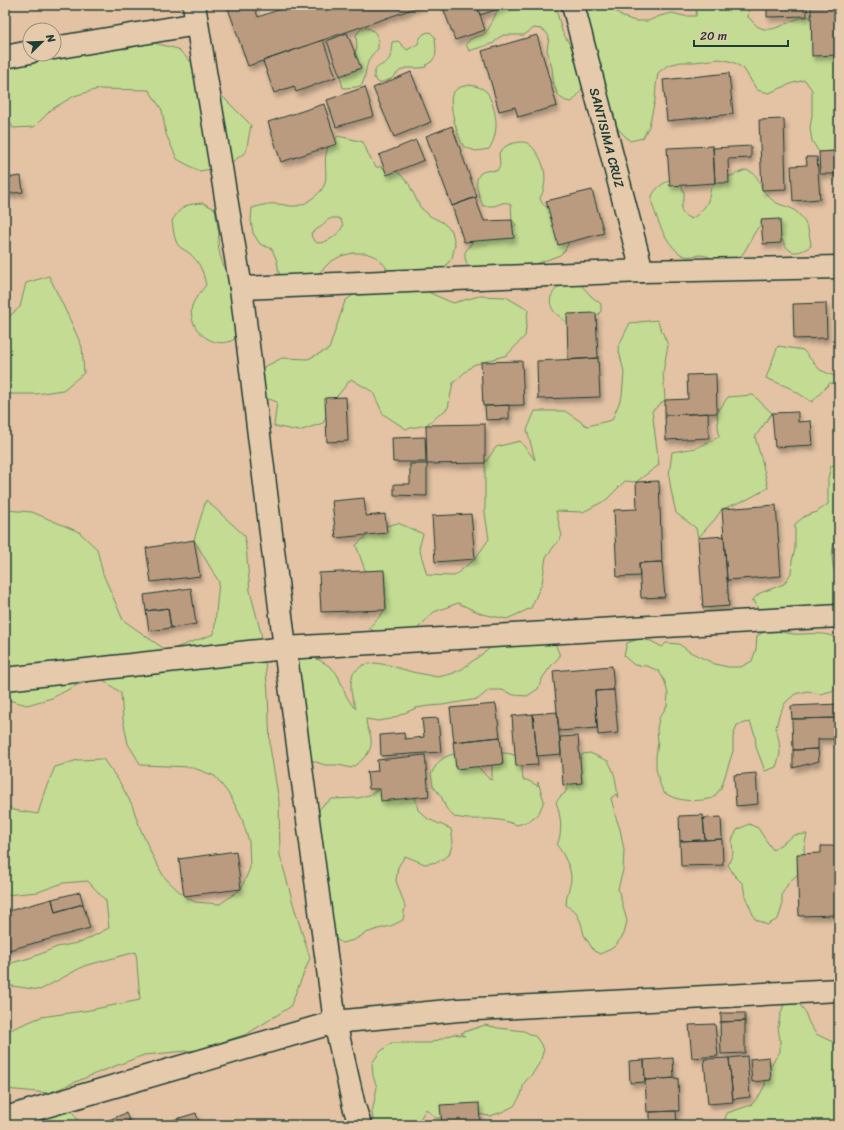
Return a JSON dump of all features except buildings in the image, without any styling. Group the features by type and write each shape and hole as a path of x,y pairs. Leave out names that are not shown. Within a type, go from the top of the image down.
{"street":[{"name":"SANTISIMA CRUZ","path":"573,5 642,270"},
{"path":"62,46 196,14 241,288 285,648 335,1022 354,1106 360,1125"},
{"path":"5,57 22,54"},
{"path":"241,288 642,270 839,267"},
{"path":"5,679 285,648 839,616"},
{"path":"5,1118 335,1022 458,1010 839,990"}],"green space":[{"path":"516,5 555,5 562,31 575,54 583,85 581,91 572,102 561,98 554,86 552,68 547,50 549,37 546,32 541,29 534,28 524,35 504,35 498,38 494,43 469,51 466,44 471,39 480,36 487,31 498,9"},
{"path":"580,5 612,5 612,8 623,17 635,21 648,21 672,13 684,16 696,16 697,5 749,5 748,17 757,26 763,29 776,28 807,17 819,19 839,28 839,148 833,151 819,152 812,141 810,128 812,115 812,90 805,80 793,83 769,93 757,90 744,69 733,62 720,59 681,62 668,65 658,73 655,100 649,126 643,138 630,141 612,121 593,35"},
{"path":"367,28 371,29 377,36 378,49 368,61 362,85 343,88 340,76 355,53 357,47 356,35 360,30"},
{"path":"430,32 435,37 436,51 435,57 426,65 426,67 406,68 401,70 391,79 379,83 374,78 374,73 377,68 389,59 392,42 398,41 407,50 418,44 423,34"},
{"path":"150,42 178,49 251,125 246,152 225,167 199,171 177,159 166,134 162,110 149,90 98,89 74,96 52,109 34,127 13,128 5,112 5,54 22,54 22,62 62,62 62,53 101,47 126,49"},
{"path":"470,85 484,89 487,92 495,113 496,126 494,138 489,149 476,151 464,147 456,128 451,104 453,93 456,89"},
{"path":"338,136 363,142 376,167 389,167 400,174 409,184 420,207 452,231 455,244 452,258 443,269 421,282 430,293 453,303 479,296 506,297 528,310 525,336 507,355 473,365 453,383 448,408 426,425 406,429 383,414 373,392 351,379 334,400 323,423 299,431 274,426 277,402 256,394 258,370 282,358 308,359 329,349 345,301 386,274 386,267 378,258 366,253 353,253 341,256 330,262 312,280 286,284 279,273 277,261 272,249 260,244 253,233 251,220 252,208 270,204 297,206 304,204 320,191 326,180 325,161 328,147","holes":["332,218 338,218 341,220 343,226 332,238 321,243 317,243 312,238 311,233 322,226 326,221"]},
{"path":"521,142 531,146 542,163 545,181 543,193 540,198 545,206 553,209 567,231 568,244 560,255 536,264 504,268 479,269 472,267 467,264 465,252 476,237 511,228 516,225 512,220 511,205 501,203 494,206 483,206 478,193 478,176 482,172 497,171 500,165 499,153 501,150 508,145"},
{"path":"746,170 757,177 767,195 779,204 792,209 802,217 810,236 811,246 796,252 789,250 786,247 778,229 766,222 754,233 741,256 733,261 714,260 703,255 685,256 673,248 663,232 652,202 653,194 660,186 672,180 678,180 684,193 681,207 682,213 691,219 701,212 709,199 710,190 714,184"},
{"path":"203,203 215,209 219,235 218,242 220,256 232,290 242,333 231,341 223,343 216,342 202,335 193,322 191,314 192,306 206,285 198,263 177,243 172,221 178,212 184,207 192,204"},
{"path":"49,276 82,347 84,373 63,390 36,394 11,394 5,391 5,320 20,307 26,283"},
{"path":"561,285 581,285 601,304 601,311 589,327 570,330 563,319 554,311 550,303 551,296"},
{"path":"657,320 668,345 663,372 665,400 652,411 659,465 636,482 625,481 606,500 583,512 556,511 562,536 546,557 542,583 531,608 507,619 482,614 458,603 434,612 415,631 392,642 369,628 386,609 385,586 365,570 356,545 375,529 398,523 423,534 419,548 427,575 454,576 475,559 489,539 485,513 485,463 496,447 520,441 535,460 527,430 535,411 565,411 587,426 612,420 622,396 624,372 618,347 630,323"},
{"path":"778,346 803,350 820,370 839,378 839,384 830,383 812,402 790,388 766,378"},
{"path":"753,395 772,413 755,437 768,488 746,500 722,509 698,538 696,528 676,513 669,476 672,452 696,448 719,437 717,413 728,397"},
{"path":"839,464 839,532 834,544 832,557 838,589 836,605 830,613 759,612 754,600 751,601 760,593 784,584 791,573 795,549 795,524 805,516 817,512 828,504 828,478 831,466"},
{"path":"206,500 245,536 250,591 263,641 268,693 270,747 279,801 280,855 310,958 290,1007 247,1034 197,1050 144,1055 49,1093 5,1089 5,1032 41,1017 90,1010 140,1000 136,952 84,966 40,990 5,985 5,964 33,957 57,947 82,942 109,928 106,901 88,881 63,883 38,892 5,895 5,804 13,810 38,814 45,790 55,767 78,760 103,759 119,781 132,805 152,855 164,877 184,896 195,902 220,904 241,889 250,868 249,842 242,819 231,797 215,776 191,767 141,765 128,744 123,719 121,693 101,678 77,685 52,698 27,705 5,699 5,510 32,512 79,532 97,549 103,574 123,620 167,651 214,634 219,582 194,540"},
{"path":"769,629 793,634 823,634 839,640 839,684 832,691 820,694 808,691 795,694 785,703 779,715 776,728 780,754 776,767 765,771 756,747 755,735 750,722 737,725 733,737 733,751 725,776 721,788 713,798 689,801 674,798 663,792 656,768 658,743 657,729 659,718 667,706 668,694 665,682 659,671 647,666 634,665 624,656 627,643 639,639 651,641 662,647 666,643 679,644 690,652 715,664 728,667 741,667 752,661 756,649 757,636"},
{"path":"555,643 560,656 543,677 538,689 527,696 514,695 502,690 489,690 478,699 416,708 391,719 378,721 366,719 371,740 370,750 364,758 351,768 339,765 325,765 302,755 291,663 300,658 307,657 318,659 336,672 347,697 356,709 351,691 351,684 353,673 363,665 375,663 388,665 412,672 438,677 451,674 462,669 493,646"},
{"path":"459,753 471,759 489,779 492,780 492,762 501,753 511,754 520,758 524,763 522,769 523,780 527,780 538,786 538,782 544,801 539,813 529,821 517,825 492,819 467,819 454,817 446,808 441,796 433,786 431,774 436,765 442,759"},
{"path":"590,753 608,761 613,770 618,798 616,794 611,798 620,829 624,850 623,870 618,889 627,921 624,934 616,945 600,954 594,951 584,935 576,912 566,905 571,876 567,861 557,845 561,824 556,802 565,793 577,764 583,754"},
{"path":"380,789 415,797 418,810 428,819 451,829 453,842 449,855 438,862 425,864 405,856 398,867 396,881 405,906 403,920 391,926 366,933 354,940 342,943 331,936 315,816 322,806 332,799 358,798 369,795"},
{"path":"749,824 758,828 773,850 794,835 807,834 804,847 805,861 799,873 789,882 782,894 782,907 778,919 767,925 755,919 745,896 743,884 734,875 728,865 733,853 732,840 737,830"},
{"path":"796,1000 804,1010 809,1023 816,1034 839,1045 839,1125 723,1125 727,1113 751,1105 759,1096 765,1085 765,1073 780,1052 778,1027 784,1004"},
{"path":"485,1025 524,1031 536,1037 544,1049 540,1062 524,1083 521,1095 514,1106 490,1116 477,1114 436,1118 426,1109 419,1121 419,1125 374,1125 372,1113 377,1087 373,1076 372,1063 380,1052 391,1043 430,1043 454,1034 465,1036 461,1033"},
{"path":"66,1102 81,1125 24,1125 41,1111"}]}
